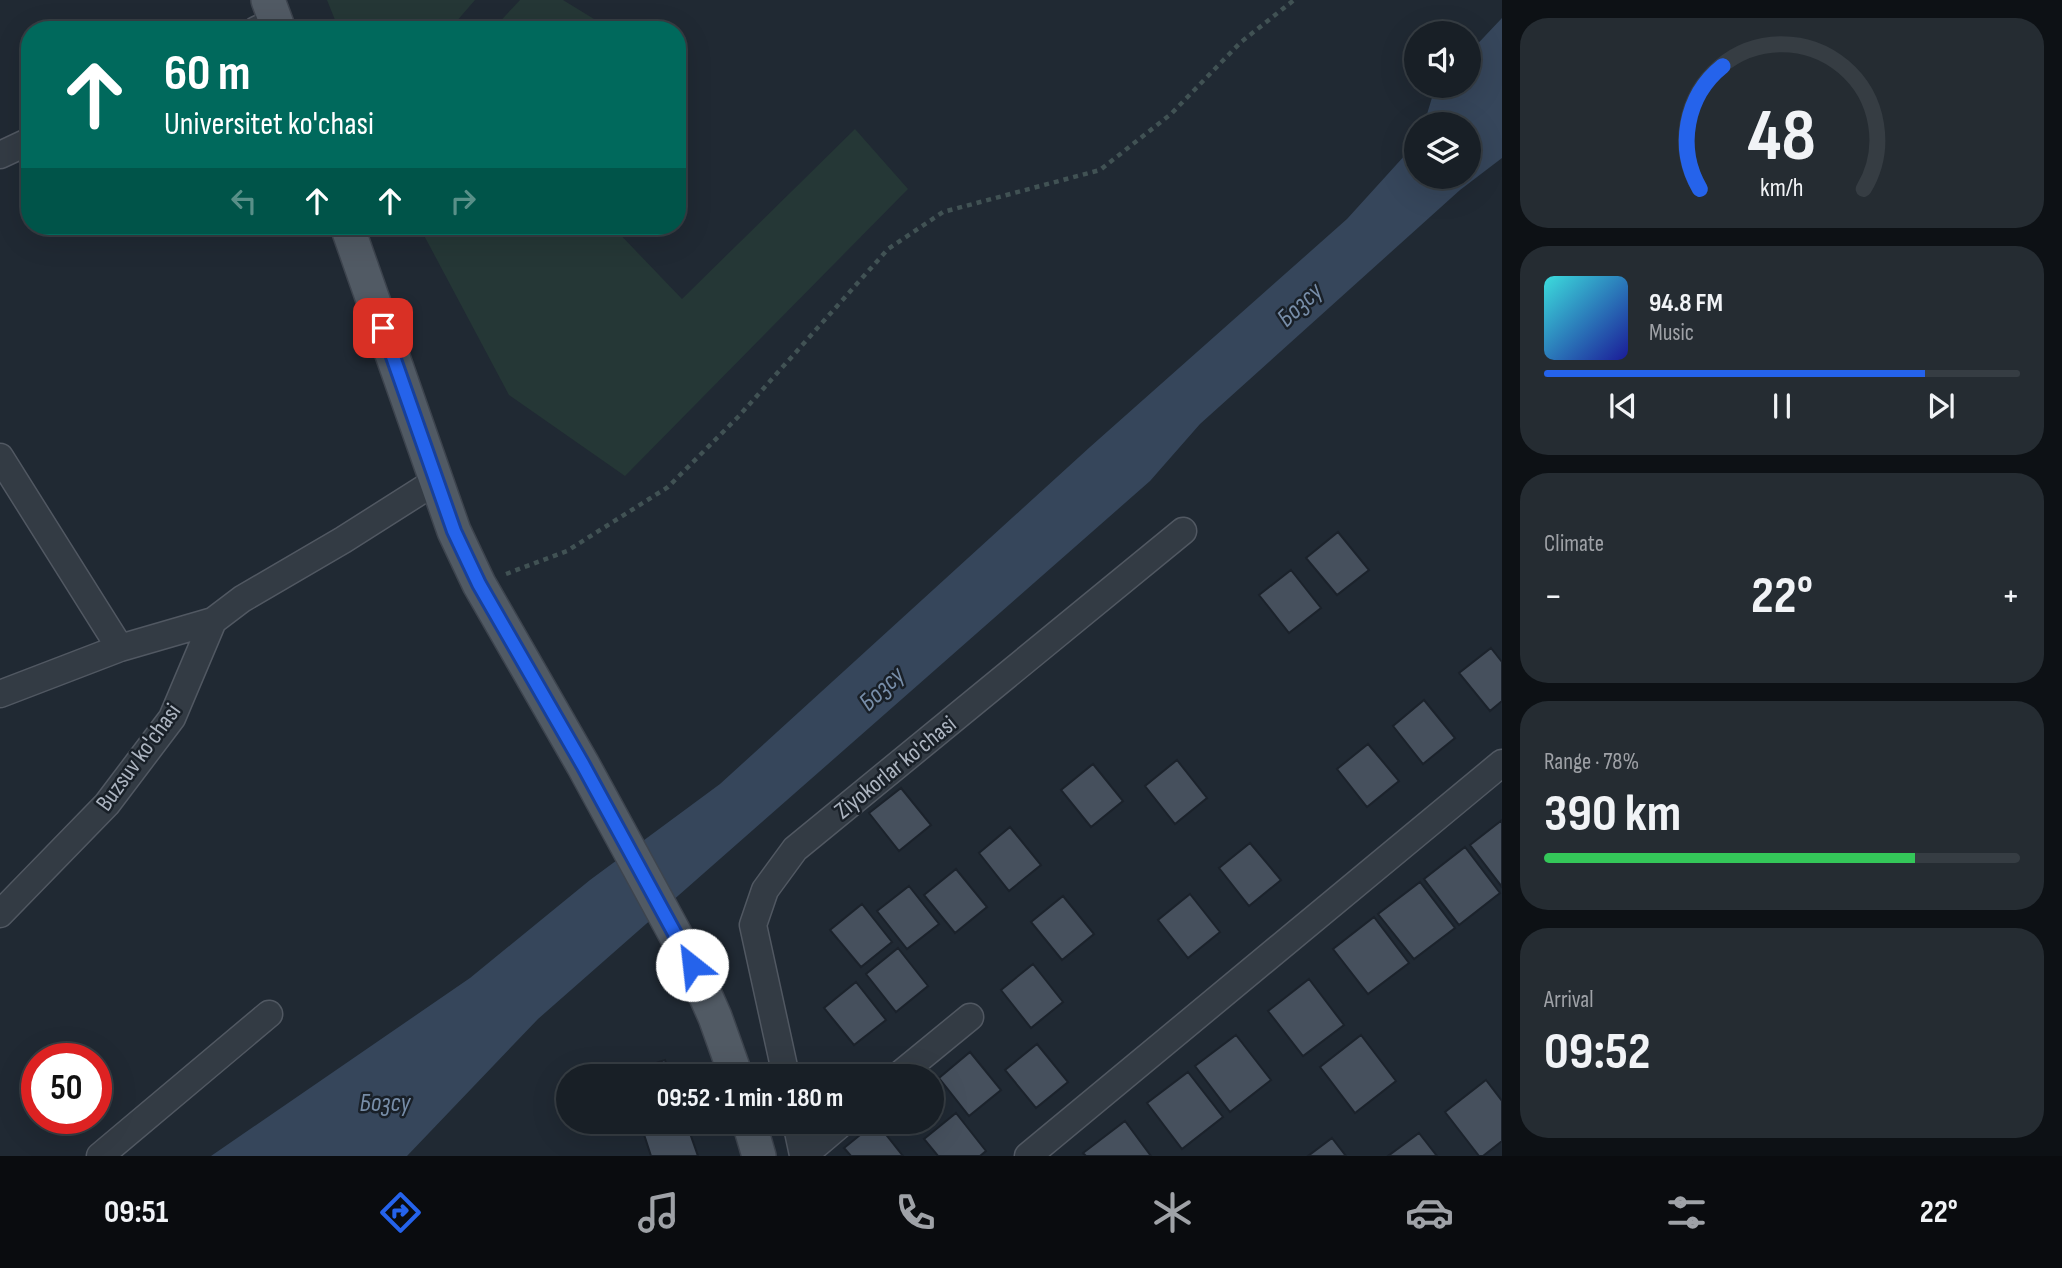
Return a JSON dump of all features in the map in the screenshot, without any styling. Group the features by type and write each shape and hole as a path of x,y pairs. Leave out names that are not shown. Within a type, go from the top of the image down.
{"main road":[{"path":"350,235 454,531 479,584 583,765 692,965 732,1064"},
{"path":"753,1134 759,1156"}],"street":[{"path":"0,155 21,145"},
{"path":"0,457 120,648"},
{"name":"Buzsuv ko'chasi","path":"0,914 107,804 172,718 213,621 242,599 436,481"},
{"name":"Ziyokorlar ko'chasi","path":"783,1064 753,925 765,890 794,849 1183,531"},
{"path":"0,694 120,648 213,621"},
{"path":"1028,1156 1502,763"},
{"path":"100,1156 269,1014"},
{"path":"913,1064 970,1017"},
{"path":"798,1134 803,1156 829,1134"}],"path":[{"path":"479,584 567,551 668,487 738,417 888,249 943,212 1100,170 1171,114 1241,42 1294,0"}],"shaded area":[{"path":"327,0 475,0 457,21 335,21"},
{"path":"520,0 563,0 597,21 500,21"},
{"path":"855,129 908,189 625,476 509,395 424,235 621,235 682,299"}],"water":[{"name":"Бозсу","path":"1502,18 1502,158 1481,174 1481,112 1428,112 1432,98 1481,98 1481,40"},
{"name":"Бозсу","path":"1404,156 1404,189 1461,189 1200,424 1150,481 538,1019 407,1156 211,1156 470,978 590,880 720,784 1090,447 1347,219"}],"building":[{"path":"1338,532 1369,570 1337,595 1306,558"},
{"path":"1291,570 1321,608 1289,633 1259,595"},
{"path":"1491,648 1502,662 1502,701 1490,711 1459,673"},
{"path":"1424,700 1455,738 1423,764 1393,726"},
{"path":"1368,744 1399,781 1367,807 1337,769"},
{"path":"1177,760 1207,798 1175,824 1145,786"},
{"path":"1093,764 1123,801 1091,827 1061,790"},
{"path":"901,788 931,825 899,851 869,813"},
{"path":"1502,820 1502,887 1470,845"},
{"path":"1010,827 1041,865 1009,891 979,853"},
{"path":"1250,843 1281,880 1249,906 1219,868"},
{"path":"1465,847 1500,893 1459,925 1424,879"},
{"path":"956,869 987,907 955,933 924,895"},
{"path":"1420,882 1455,928 1414,959 1378,914"},
{"path":"909,886 939,924 907,949 877,911"},
{"path":"1190,894 1220,932 1188,958 1158,920"},
{"path":"1063,896 1094,934 1062,960 1031,922"},
{"path":"862,904 892,942 861,967 830,930"},
{"path":"1374,917 1409,963 1368,994 1333,949"},
{"path":"898,948 928,986 896,1012 866,974"},
{"path":"1033,964 1063,1002 1031,1028 1001,990"},
{"path":"1309,979 1344,1025 1303,1056 1268,1011"},
{"path":"856,982 886,1020 854,1045 824,1008"},
{"path":"1236,1035 1271,1080 1230,1112 1195,1066"},
{"path":"1361,1035 1396,1081 1355,1113 1320,1067"},
{"path":"1037,1044 1068,1082 1036,1108 1005,1070"},
{"path":"970,1052 1001,1090 969,1116 944,1084 944,1074"},
{"path":"1188,1072 1223,1117 1182,1149 1147,1103"},
{"path":"1486,1080 1502,1101 1502,1141 1483,1156 1479,1156 1445,1112"},
{"path":"956,1113 986,1151 980,1156 938,1156 924,1139 930,1134 944,1134 944,1123"},
{"path":"1125,1121 1151,1156 1086,1156 1083,1153"},
{"path":"1419,1133 1437,1156 1388,1156"},
{"path":"644,1134 690,1134 698,1156 651,1156"},
{"path":"861,1134 886,1134 903,1156 851,1156 844,1148"},
{"path":"1332,1138 1346,1156 1308,1156"}],"route":[{"path":"383,328 454,531 479,584 583,765 692,965"}]}
